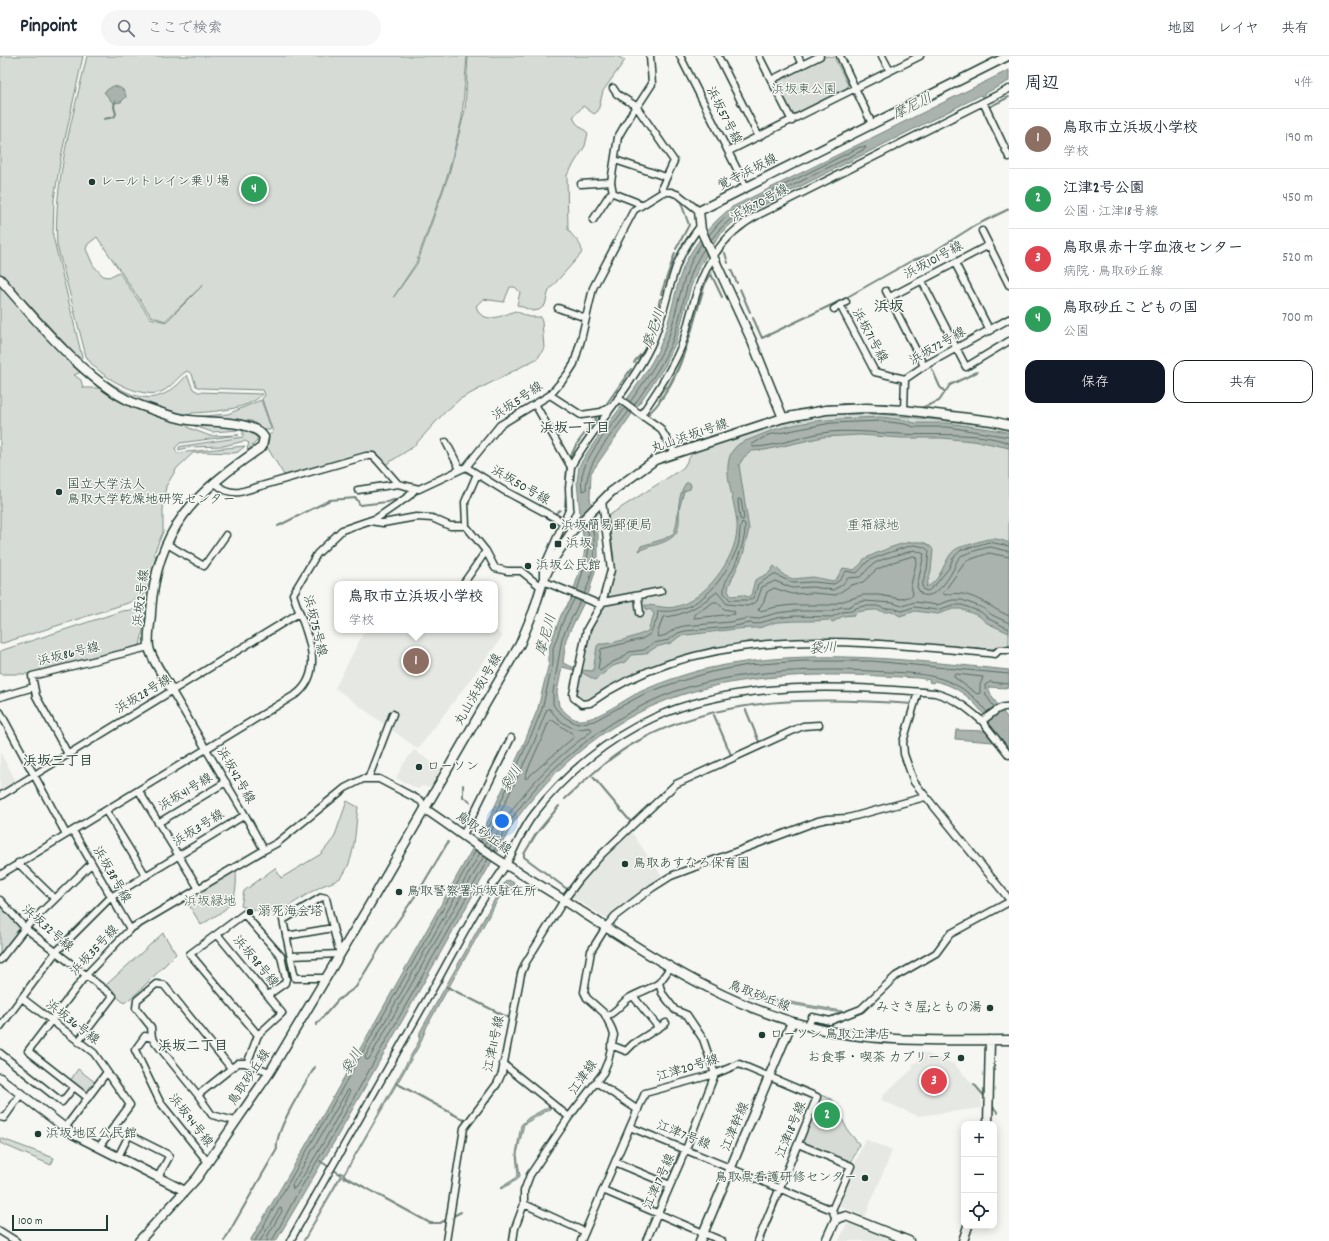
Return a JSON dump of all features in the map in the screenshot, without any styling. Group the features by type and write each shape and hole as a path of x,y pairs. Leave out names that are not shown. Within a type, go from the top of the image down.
{"street":[{"path":"613,193 610,182 618,137 636,106 639,104 652,84 650,56"},
{"name":"浜坂57号線","path":"680,56 746,187"},
{"path":"718,56 759,137"},
{"path":"759,56 792,121"},
{"path":"798,56 802,65"},
{"path":"771,80 820,56"},
{"path":"840,56 872,124"},
{"path":"882,56 890,71"},
{"path":"729,151 920,56"},
{"name":"覚寺浜坂線","path":"699,211 1008,56"},
{"path":"613,88 617,94 636,106 674,161 662,187 663,192 679,194 699,211 701,227 751,339 783,418"},
{"name":"浜坂70号線","path":"639,413 669,371 681,347 699,284 713,253 731,233 746,221 1009,89"},
{"path":"983,102 1009,157"},
{"path":"615,160 666,177"},
{"path":"581,184 610,182"},
{"name":"浜坂5号線","path":"415,489 419,489 463,468 500,426 550,396 574,364 593,288 625,224 634,210 663,192"},
{"path":"613,193 636,202 640,206"},
{"path":"593,220 610,194 613,193"},
{"path":"550,396 581,415 601,412 620,400 651,345 663,315 674,271 690,239 701,227"},
{"path":"982,231 1009,284"},
{"name":"浜坂101号線","path":"890,298 989,245"},
{"path":"956,262 990,331"},
{"name":"浜坂2号線","path":"0,279 81,366 121,396 139,405 182,418 243,425 259,430 264,437 262,447 214,482 197,498 180,521 166,544 157,567 149,647 172,691 206,749"},
{"path":"922,281 966,367 1009,341"},
{"path":"886,291 924,366"},
{"name":"浜坂71号線","path":"846,302 837,307 875,372 905,379"},
{"path":"558,308 586,318"},
{"name":"浜坂72号線","path":"904,410 905,379 924,366 990,331 1009,319"},
{"path":"620,400 660,428 675,453"},
{"path":"535,404 571,467"},
{"path":"542,584 543,569 570,508 571,467 580,451 613,405"},
{"name":"丸山浜坂1号線","path":"425,809 520,644 534,610 542,584 553,560 573,530 611,492 655,460 783,418 826,410 867,408 904,410 992,421 1009,425"},
{"path":"446,442 463,468"},
{"path":"214,482 222,489 229,492 240,492 366,456 373,456 398,484"},
{"name":"浜坂50号線","path":"463,468 477,474 503,490 563,522 573,530"},
{"path":"477,474 465,502 466,526 486,551 495,568 507,571 521,571 542,584 560,588 593,602 602,604 661,591"},
{"path":"358,490 382,488 398,484 415,489"},
{"name":"浜坂75号線","path":"206,749 298,693 306,684 313,667 312,654 293,594 317,554 342,530 370,521 409,496 415,489"},
{"path":"602,501 611,570 602,604 588,629 574,688 574,698 582,704 590,703 647,672 698,655 748,646 814,642 885,644 988,654 995,654 999,650 1009,650"},
{"path":"370,521 383,523 416,517 432,518 450,526 466,526"},
{"path":"166,544 204,566 226,535"},
{"path":"465,581 486,551"},
{"path":"638,596 640,613"},
{"name":"浜坂28号線","path":"0,796 299,613"},
{"name":"浜坂86号線","path":"68,754 36,696 32,676 149,647"},
{"path":"0,697 34,687"},
{"path":"290,1241 503,863 533,815 569,776 594,754 628,731 653,718 680,708 716,698 770,690 830,688 935,693 952,698 984,720 1009,755"},
{"path":"918,692 903,742 904,754 914,782 1009,899"},
{"path":"984,720 1000,708 1004,706 1009,707"},
{"path":"0,712 66,834"},
{"path":"368,779 393,714"},
{"name":"江津11号線","path":"446,1241 464,1128 497,1084 503,1064 521,974 564,900 600,855 676,784 803,726 819,725"},
{"path":"463,834 511,738"},
{"path":"0,874 206,749"},
{"name":"浜坂42号線","path":"206,749 245,815"},
{"path":"264,850 277,844 345,788 355,782 368,779 379,780 421,801 425,809"},
{"name":"浜坂41号線","path":"158,823 226,782"},
{"path":"139,791 199,889"},
{"path":"606,927 626,907 671,876 818,821 848,818 925,797"},
{"name":"鳥取砂丘線","path":"139,1241 197,1178 207,1161 270,1072 425,809 503,863 670,968 724,997 792,1022 872,1037 928,1041 1009,1040"},
{"path":"106,811 146,876"},
{"name":"浜坂3号線","path":"0,1027 56,952 111,897 245,815 264,850"},
{"name":"浜坂38号線","path":"73,831 130,929"},
{"name":"浜坂35号線","path":"88,1098 28,1051 50,1020 86,975 130,929 264,850"},
{"path":"18,863 55,899"},
{"path":"0,960 25,928 91,864"},
{"path":"290,956 340,954 328,901 326,898 322,897 283,920 290,956 296,978 326,978"},
{"name":"浜坂32号線","path":"0,900 25,928 113,996 78,1042"},
{"path":"808,1026 812,1018 830,1021 861,1009 896,976 936,953 950,934 1009,902"},
{"path":"217,934 244,914 281,956 286,979 285,983 268,995"},
{"name":"江津線","path":"514,1241 515,1228 524,1204 524,1191 530,1175 569,1117 606,1068 614,1035 606,1016 586,998 584,992 591,952 606,927"},
{"path":"286,936 333,928"},
{"name":"浜坂98号線","path":"247,1064 258,1035 282,1013 217,934 190,954 258,1035"},
{"path":"606,1016 615,1012 633,996 646,991 659,983 670,968"},
{"path":"659,983 662,993 675,1010 687,1015 703,1039 715,1074"},
{"path":"231,1068 164,985 156,984 137,1000 136,1008 151,1027 152,1038 198,1095 212,1115 235,1121"},
{"path":"633,996 659,1028"},
{"name":"浜坂36号線","path":"22,998 94,1053 130,1105 99,1148"},
{"name":"江津幹線","path":"702,1237 792,1022"},
{"path":"611,1045 626,1051 666,1023"},
{"name":"浜坂94号線","path":"152,1038 145,1036 135,1050 160,1102 207,1161"},
{"path":"988,1121 990,1040"},
{"path":"0,1053 62,1102 74,1086"},
{"path":"198,1095 238,1064 247,1064 270,1072"},
{"path":"503,1064 569,1117"},
{"name":"江津20号線","path":"630,1127 645,1093 715,1074 739,1064 770,1076"},
{"path":"65,1128 107,1072"},
{"name":"江津17号線","path":"646,1241 686,1149 715,1074"},
{"name":"江津18号線","path":"758,1241 817,1097 770,1076"},
{"path":"0,1078 65,1128 99,1148 185,1191"},
{"path":"596,1082 638,1110"},
{"path":"0,1118 4,1118 21,1094"},
{"path":"581,1241 630,1127"},
{"name":"江津7号線","path":"630,1127 832,1210"},
{"path":"118,1157 128,1138 132,1136 167,1154 169,1157 158,1177"},
{"path":"798,1144 851,1166 832,1210 836,1219"},
{"path":"615,1162 670,1185"},
{"path":"603,1190 658,1213 702,1237 722,1241"},
{"path":"524,1204 585,1232"},
{"path":"826,1241 836,1219 843,1216 850,1216 909,1241"},
{"path":"963,1241 967,1229"},
{"path":"0,1230 16,1241"}],"shaded area":[{"path":"498,632 503,636 418,749 335,688 363,633"},
{"name":"ローソン","path":"414,750 442,770 431,787 422,786 418,789 396,778 404,763"},
{"path":"0,752 17,783 0,794"},
{"name":"鳥取あすなろ保育園","path":"630,830 663,878 609,920 572,897 576,889 606,853"},
{"path":"922,1052 954,1064 981,1093 981,1108 918,1116 881,1100 884,1094 914,1068 912,1065 918,1061"},
{"name":"鳥取県看護研修センター","path":"865,1139 892,1151 865,1217 838,1205"},
{"path":"850,1223 892,1241 839,1241 846,1225"}],"green space":[{"path":"0,56 83,56 61,157 54,199 53,236 82,357 80,360 0,273"},
{"path":"87,56 467,56 462,118 448,174 416,263 393,298 417,264 449,174 465,110 468,56 616,56 625,60 603,91 598,111 594,114 583,106 573,117 576,123 588,133 585,146 567,175 568,229 580,244 582,251 581,254 549,290 545,305 539,310 533,311 517,305 520,292 515,287 510,287 504,302 483,299 476,306 479,313 483,316 492,318 515,311 530,317 541,317 544,348 538,358 460,399 444,413 413,447 385,465 377,455 369,453 284,475 267,447 268,436 273,432 262,399 265,395 263,390 201,388 196,386 192,374 187,371 161,392 152,393 130,389 108,377 91,363 86,356 57,245 58,197 61,174 70,126","holes":["97,237 151,316 165,321 204,284 166,322 150,318 119,272 109,277 103,276 93,265 86,249 88,244"]},
{"name":"浜坂東公園","path":"827,56 834,57 848,85 846,90 795,116 791,114 776,85 778,81"},
{"path":"710,265 713,271 702,292 692,331 678,368 668,386 660,390 664,384"},
{"name":"国立大学法人 鳥取大学乾燥地研究センター","path":"0,283 81,372 74,375 81,380 83,388 100,388 139,410 185,423 189,428 210,436 239,435 180,443 175,448 177,453 245,446 238,452 234,453 193,453 177,468 166,486 163,509 163,532 154,553 156,557 149,592 128,603 0,644"},
{"path":"87,365 93,371 114,385 135,395 144,397 162,395 170,391 187,375 193,389 198,392 262,394 249,404 239,407 219,411 192,413 187,416 172,413 133,398 109,384 86,366"},
{"path":"667,387 659,401 661,393"},
{"path":"261,400 271,428 270,430 264,430 252,421 192,417 228,414"},
{"name":"重箱緑地","path":"831,414 878,414 988,425 1009,431 1009,646 991,649 861,639 751,641 678,657 620,682 587,702 580,700 577,695 578,682 590,631 604,608 614,558 608,516 683,468 693,452 775,425"},
{"path":"189,424 224,426 242,429 257,437 257,441 248,450 249,443 245,441 223,446 189,447 179,450 179,447 183,446 243,437 243,431 240,430 212,432"},
{"path":"140,609 146,614 140,646 28,674 0,674 0,651 122,611"},
{"path":"347,801 358,807 353,851 347,867 341,877 311,892 285,908 267,911 255,910 241,906 244,891 275,868 281,878 321,854 334,838"},
{"name":"浜坂緑地","path":"236,870 235,891 230,904 219,914 201,925 186,900"},
{"path":"0,904 20,926 20,929 0,956"},
{"path":"163,933 176,954 136,994 124,1003 105,986"},
{"path":"78,1069 96,1083 88,1094 70,1081"},
{"path":"821,1095 833,1100 848,1131 859,1144 851,1163 804,1143 803,1140"},
{"path":"0,1138 54,1158 51,1165 0,1143"}],"water":[{"name":"袋川","path":"1009,70 1009,81 984,94 985,98 983,99 981,95 738,218 721,233 699,267 690,289 677,339 665,366 591,473 590,498 598,534 598,561 589,592 566,639 563,663 575,668 574,670 562,667 557,692 559,706 565,712 575,719 585,720 594,717 637,693 660,683 693,672 747,662 784,658 859,657 897,659 1009,670 1009,688 988,687 992,697 1009,720 1009,749 987,723 988,721 978,707 965,695 950,686 934,681 933,683 929,682 930,680 919,678 858,675 800,676 745,680 694,691 645,709 600,736 556,773 514,822 334,1142 276,1241 250,1241 310,1138 489,819 525,741 538,708 549,663 549,648 561,615 570,601 583,561 586,542 583,536 577,482 579,466 597,439 637,386 654,358 664,336 679,279 692,251 710,227 732,207"},
{"path":"113,86 120,88 125,92 126,97 121,102 113,103 104,92"},
{"path":"881,417 906,420 914,423 948,423 1002,431 1009,433 1009,448 982,442 942,438 901,438 860,435 823,437 765,450 752,451 744,457 739,465 749,529 743,555 729,585 728,591 731,596 743,595 748,597 751,595 755,580 769,573 774,566 785,576 793,579 813,577 833,581 837,578 843,568 854,570 864,559 900,544 911,542 928,544 933,550 931,571 926,587 934,582 950,555 956,549 988,539 997,539 1009,543 1009,633 987,623 979,616 961,609 953,609 938,614 915,611 900,616 892,611 887,612 868,610 857,612 854,615 843,616 833,622 828,620 779,622 759,628 680,636 671,643 656,647 645,654 631,655 625,662 613,666 595,680 581,672 581,670 593,671 597,646 599,644 624,640 648,631 654,614 651,610 646,609 645,605 675,607 686,603 707,587 724,566 731,554 737,530 737,520 729,484 728,462 732,452 739,444 771,431 802,423 833,419"},
{"path":"686,483 690,483 691,486 690,489 684,491 680,506 677,532 664,542 639,551 641,546 664,539 674,533 679,501"},
{"path":"956,730 985,731 993,742 955,739"},
{"path":"509,880 514,883 512,890 505,887 427,1026 420,1044 344,1175 346,1176 344,1179 341,1177 303,1241 340,1176 340,1172 344,1174 419,1041 420,1032 496,897 505,882"},
{"path":"750,995 842,1011 842,1013 749,997"},
{"path":"550,1106 550,1109 524,1124 517,1154 520,1176 517,1180 501,1189 500,1188 516,1178 518,1175 516,1154 521,1125 528,1118"}],"waterway":[{"path":"989,107 1009,97"},
{"path":"104,119 114,117 116,114 114,107 115,101"},
{"path":"676,249 689,225 680,200"},
{"path":"753,318 762,338 842,300 913,260 928,255 974,226 1009,209"},
{"path":"661,294 675,253"},
{"path":"725,253 728,263"},
{"path":"731,270 737,283"},
{"path":"647,415 659,403 677,372 690,336 705,284 711,274 722,297"},
{"path":"740,289 750,312"},
{"name":"摩尼川","path":"634,363 649,341 654,328 660,299"},
{"path":"989,326 1009,315"},
{"path":"603,409 631,369"},
{"path":"932,369 940,387 945,392"},
{"path":"921,408 939,401 950,385 977,372"},
{"path":"842,404 886,404"},
{"path":"799,410 832,405"},
{"path":"569,460 576,445 599,414"},
{"path":"582,417 593,416"},
{"path":"684,445 725,432"},
{"path":"566,487 567,466"},
{"path":"464,471 474,476"},
{"path":"414,495 422,491"},
{"path":"565,506 566,494"},
{"path":"278,526 330,500 356,498 360,505 387,502 403,497"},
{"path":"511,498 525,506"},
{"path":"556,513 560,510"},
{"path":"565,799 618,753 638,741 670,726 703,715 737,707 807,701 842,700 913,704"},
{"path":"746,710 759,742"},
{"path":"714,715 731,755"},
{"path":"593,777 630,821"},
{"path":"463,785 463,797 470,802"},
{"path":"559,806 536,834 524,854 524,857 567,889"},
{"path":"316,1025 338,1000 356,987 384,941 420,889 448,842"},
{"path":"447,987 509,1018"},
{"path":"637,997 647,992"},
{"path":"224,1241 277,1149 277,1141 285,1120 315,1067"},
{"path":"396,1083 464,1120"},
{"path":"974,1084 985,1097"},
{"path":"991,1104 998,1113"},
{"path":"670,1177 679,1153"},
{"path":"320,1161 340,1174"},
{"path":"344,1176 430,1223 440,1223 461,1212"},
{"path":"658,1205 662,1193"},
{"path":"762,1241 781,1195"},
{"path":"648,1228 651,1218"}],"place":[{"name":"レールトレイン乗り場","path":"92,182"},
{"name":"鳥取砂丘こどもの国","path":"254,189"},
{"name":"国立大学法人 鳥取大学乾燥地研究センター","path":"59,492"},
{"name":"浜坂簡易郵便局","path":"553,526"},
{"name":"浜坂","path":"558,544"},
{"name":"浜坂公民館","path":"528,566"},
{"name":"鳥取市立浜坂小学校","path":"416,661"},
{"name":"ローソン","path":"419,767"},
{"name":"鳥取あすなろ保育園","path":"625,864"},
{"name":"鳥取警察署浜坂駐在所","path":"399,892"},
{"name":"溺死海会塔","path":"250,912"},
{"name":"みさき屋;ともの湯","path":"990,1008"},
{"name":"ローソン 鳥取江津店","path":"762,1035"},
{"name":"お食事・喫茶 カプリーヌ","path":"961,1058"},
{"name":"鳥取県赤十字血液センター","path":"934,1081"},
{"name":"江津2号公園","path":"827,1115"},
{"name":"浜坂地区公民館","path":"38,1134"},
{"name":"鳥取県看護研修センター","path":"865,1178"}],"district":[{"name":"浜坂","path":"889,308"},
{"name":"浜坂一丁目","path":"575,429"},
{"name":"浜坂三丁目","path":"58,762"},
{"name":"浜坂二丁目","path":"193,1047"}]}
